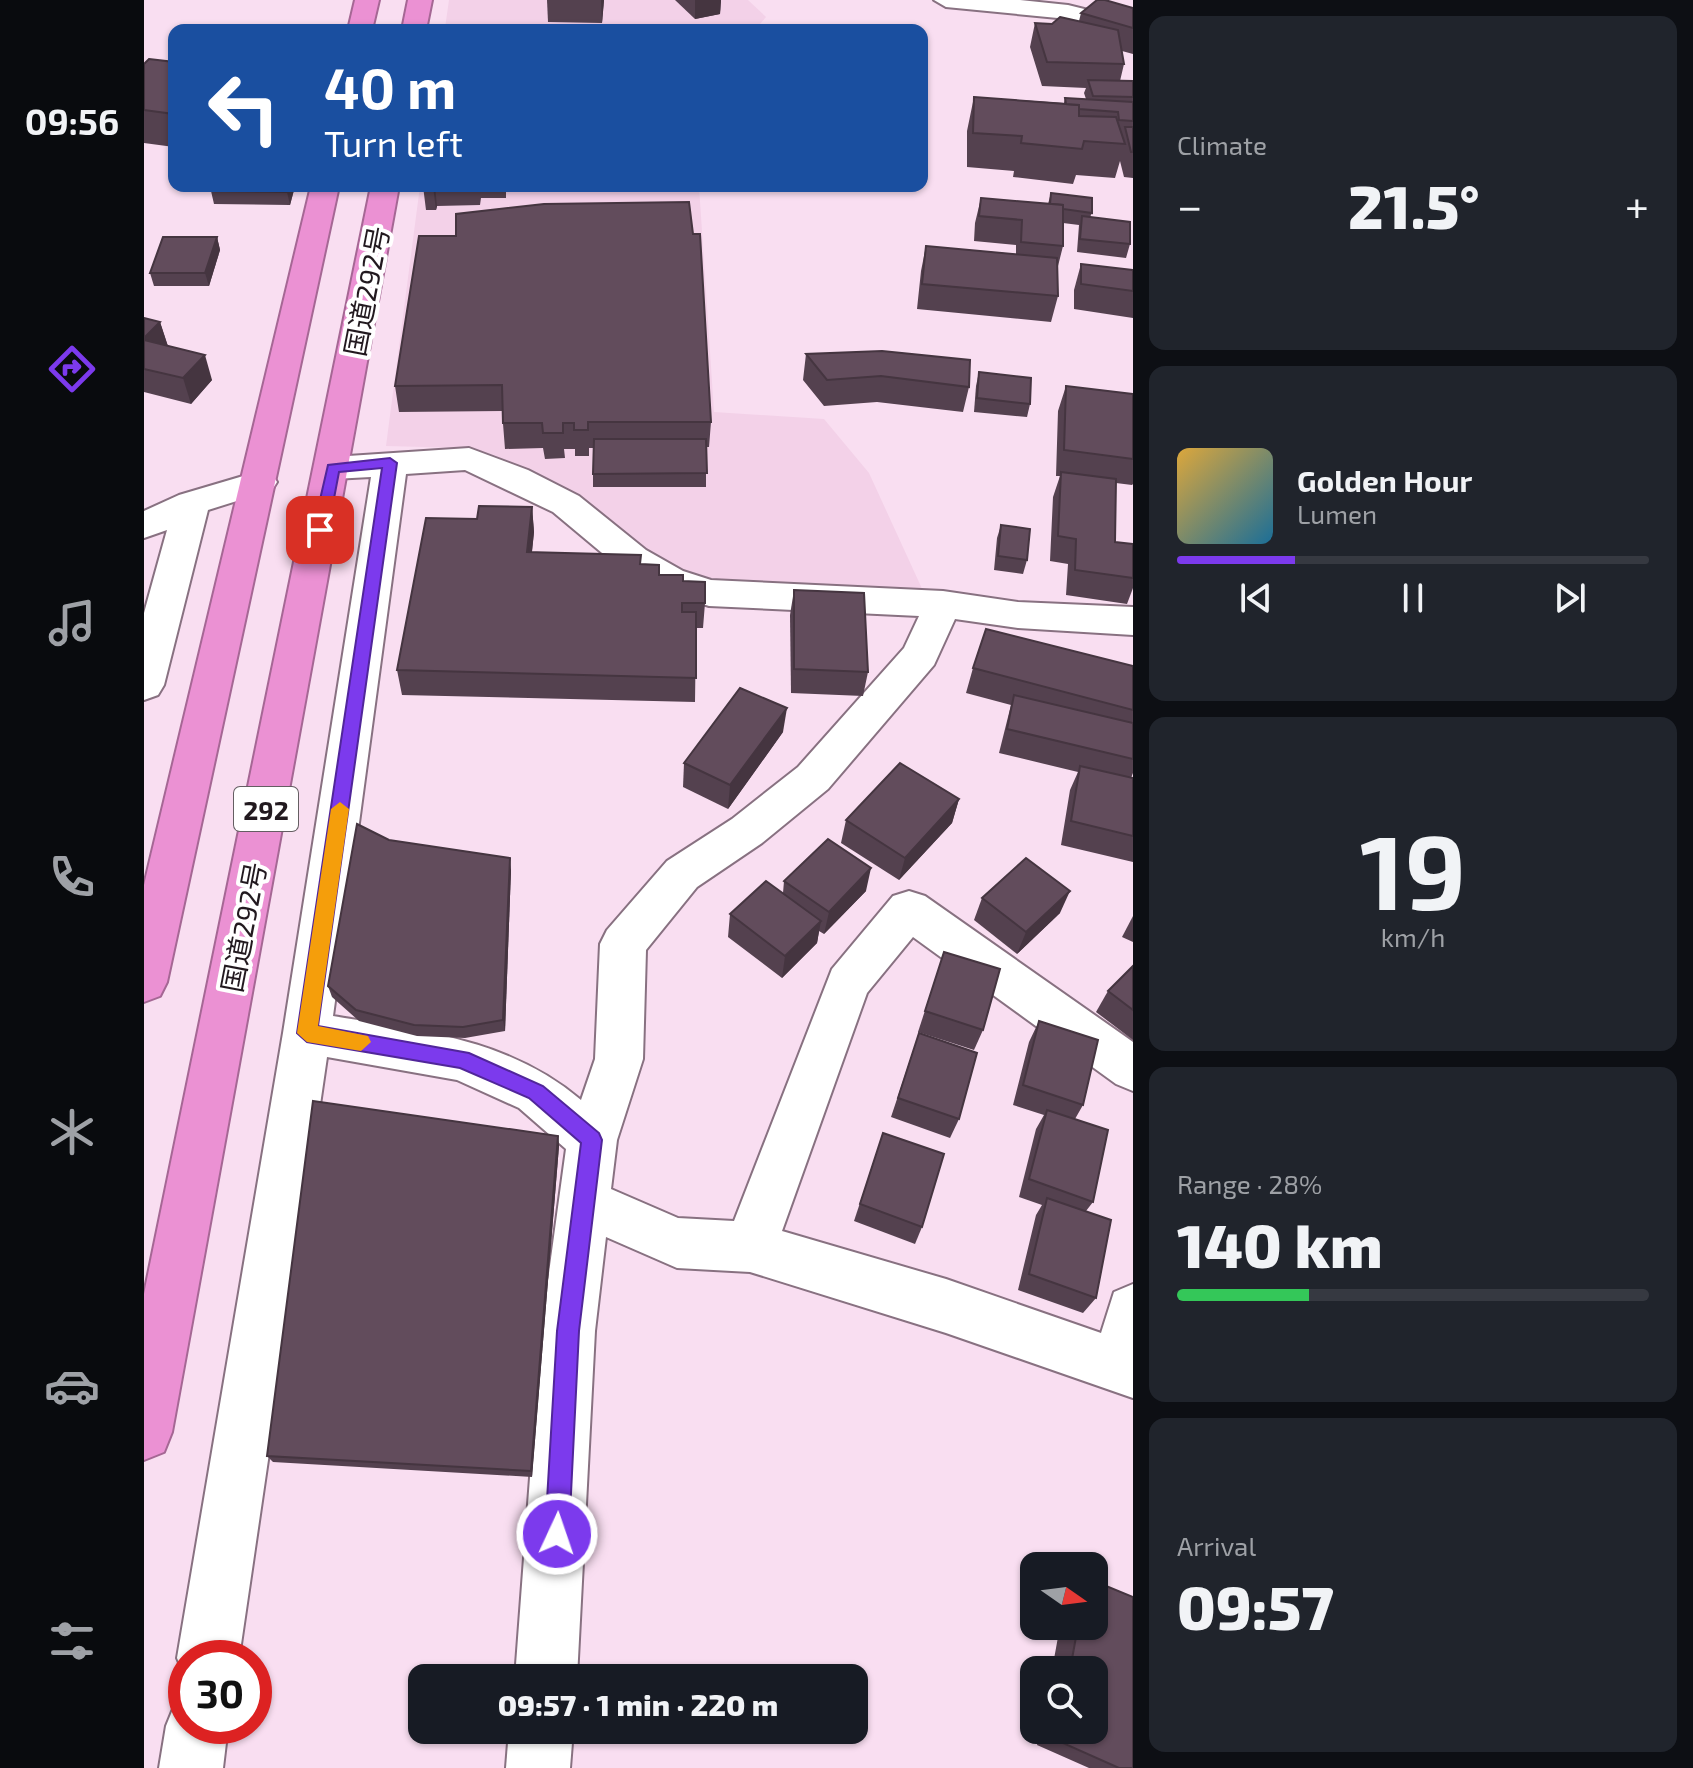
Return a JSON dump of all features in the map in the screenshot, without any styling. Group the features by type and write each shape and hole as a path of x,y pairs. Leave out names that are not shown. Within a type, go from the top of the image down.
{"highway":[{"path":"361,24 367,0"},
{"path":"415,24 420,0"},
{"path":"144,982 324,192"},
{"name":"国道292号","path":"144,1432 333,468 384,192"}],"street":[{"path":"946,0 1068,12 1133,28"},
{"path":"333,468 469,459 516,478 566,504 633,559 670,580 709,593 943,604 1018,615 1133,621"},
{"path":"211,1640 307,1033 390,463"},
{"path":"144,526 192,503 260,482"},
{"path":"144,685 192,503"},
{"path":"547,1664 568,1331 592,1140 619,1059 623,944 682,874 747,831 813,778 920,655 943,604"},
{"path":"750,1247 848,983 909,909 1133,1069"},
{"path":"307,1033 462,1059 536,1092 592,1140"},
{"path":"585,1203 677,1243 750,1247 946,1306 1127,1368 1133,1311"},
{"path":"191,1768 194,1744"}],"shaded area":[{"path":"449,0 748,0 766,17 760,24 446,24"},
{"path":"419,192 699,192 714,412 824,419 869,473 924,593 726,583 666,564 564,490 494,455 463,448 386,446"}],"building":[{"path":"1097,0 1133,8 1133,28 1081,13"},
{"path":"1060,17 1118,30 1124,64 1047,62 1035,23 1052,24"},
{"path":"149,59 168,61 168,113 144,110 144,64"},
{"path":"1088,80 1133,81 1133,97 1093,96"},
{"path":"974,97 1079,105 1079,116 1116,117 1125,144 1084,141 1082,149 1021,143 1022,136 973,133"},
{"path":"1065,98 1133,102 1133,121 1119,120 1118,112 1079,109 1079,105 1066,104"},
{"path":"1125,127 1133,127 1133,152 1131,152"},
{"path":"1051,193 1092,198 1092,213 1050,204"},
{"path":"981,198 1063,205 1063,246 1021,242 1022,220 979,216"},
{"path":"689,202 693,234 700,234 711,422 588,422 588,430 574,430 574,423 563,423 563,433 543,433 542,423 503,423 502,385 395,386 419,236 456,236 456,214 544,204"},
{"path":"1082,216 1130,222 1130,244 1080,239"},
{"path":"163,237 217,237 205,273 150,273"},
{"path":"926,246 1057,258 1058,296 922,284"},
{"path":"1081,264 1133,270 1133,291 1081,284"},
{"path":"144,318 160,322 144,338"},
{"path":"144,340 205,355 183,378 144,369"},
{"path":"882,351 970,360 969,387 881,376 827,380 806,354"},
{"path":"979,372 1031,378 1030,404 977,398"},
{"path":"1066,386 1133,394 1133,459 1064,450"},
{"path":"594,439 706,439 707,473 593,474"},
{"path":"1061,472 1116,479 1115,542 1133,544 1133,578 1075,570 1076,539 1058,536"},
{"path":"479,506 532,507 527,552 641,555 640,564 659,565 659,575 683,575 683,581 705,582 705,603 682,603 682,612 696,612 696,678 397,670 426,518 477,519"},
{"path":"1001,525 1030,529 1027,560 998,556"},
{"path":"794,590 864,593 868,672 794,669"},
{"path":"986,629 1133,666 1133,710 973,668"},
{"path":"740,688 787,708 730,785 684,763"},
{"path":"1014,695 1133,723 1133,759 1007,729"},
{"path":"900,763 959,799 905,858 846,820"},
{"path":"1080,766 1133,778 1133,836 1071,821"},
{"path":"357,824 389,840 510,858 503,1020 463,1027 414,1025 356,1010 328,986"},
{"path":"828,839 871,868 829,912 784,881"},
{"path":"1026,858 1070,891 1026,932 982,898"},
{"path":"766,881 821,921 785,956 730,914"},
{"path":"944,952 1000,969 983,1030 925,1011"},
{"path":"1133,966 1133,1010 1108,991"},
{"path":"1039,1021 1098,1040 1083,1105 1023,1085"},
{"path":"919,1033 977,1053 959,1119 898,1098"},
{"path":"313,1101 558,1136 531,1471 267,1456"},
{"path":"1047,1110 1108,1130 1093,1202 1029,1179"},
{"path":"883,1133 944,1154 922,1227 860,1204"},
{"path":"1047,1198 1111,1220 1096,1298 1029,1274"},
{"path":"1108,1587 1133,1597 1133,1768 1119,1768 1065,1744 1108,1744 1108,1656 1073,1656 1075,1640 1108,1640"}],"slow traffic":[{"path":"340,809 307,1033 361,1042"}],"route":[{"path":"320,530 333,468 390,463 307,1033 462,1059 536,1092 592,1140 568,1331 557,1534"}]}
